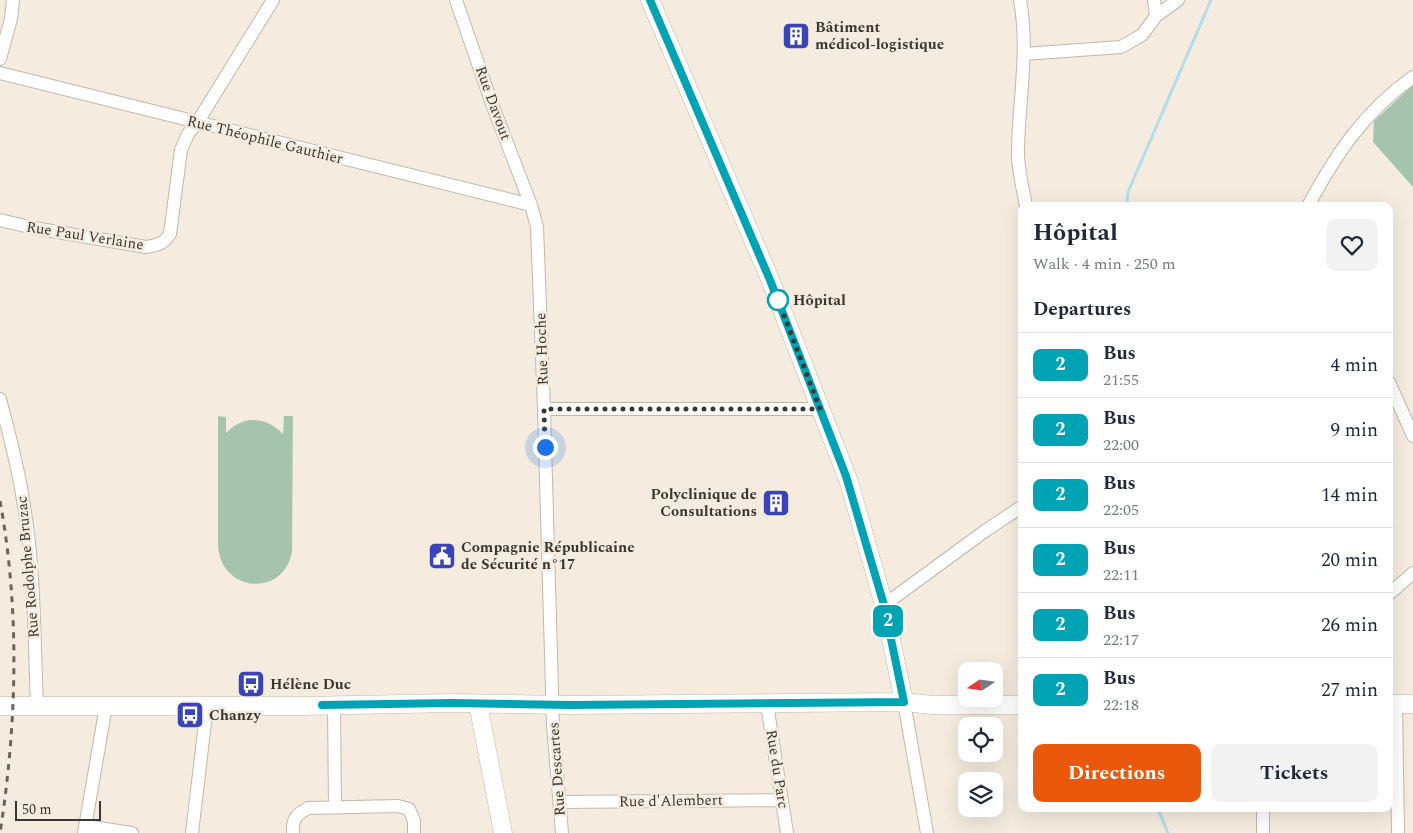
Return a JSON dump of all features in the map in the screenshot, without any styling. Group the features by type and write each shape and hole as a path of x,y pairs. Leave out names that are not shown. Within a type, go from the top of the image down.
{"main road":[{"path":"650,0 770,280 849,482 884,605 904,702"},
{"path":"0,706 904,702 932,705 1018,705"},
{"path":"478,704 503,833"}],"street":[{"path":"0,60 5,18 13,0"},
{"name":"Rue Paul Verlaine","path":"0,220 34,228 137,246 158,245 166,241 170,234 181,150 188,134 197,123 273,0"},
{"name":"Rue Davout","path":"456,0 492,104 531,205"},
{"path":"1020,0 1024,20 1024,54 1018,151 1025,202"},
{"path":"1154,0 1156,16"},
{"path":"1024,54 1121,47 1142,35 1156,16 1178,0"},
{"name":"Rue Théophile Gauthier","path":"0,73 531,205"},
{"path":"1310,202 1321,181 1350,138 1375,108 1413,77"},
{"name":"Rue Hoche","path":"531,205 537,227 554,704"},
{"path":"1393,391 1413,436"},
{"name":"Rue Rodolphe Bruzac","path":"0,399 12,443 24,502 30,564 37,706"},
{"path":"544,409 820,409"},
{"path":"884,605 1018,509"},
{"path":"1393,590 1413,573"},
{"path":"904,702 927,833"},
{"name":"Rue Descartes","path":"554,704 553,725 562,833"},
{"name":"Rue du Parc","path":"767,704 787,833"},
{"path":"1398,833 1399,704"},
{"path":"334,705 335,807"},
{"path":"106,706 85,829 132,833"},
{"path":"192,833 207,706"},
{"name":"Rue d'Alembert","path":"559,802 782,800"},
{"path":"293,833 292,824 299,813 308,808 398,806 408,809 414,821 414,833"},
{"path":"1263,812 1263,833"}],"green space":[{"path":"1413,85 1413,187 1373,142 1374,121"},
{"path":"218,416 226,417 226,433 240,423 255,420 269,424 283,434 284,416 293,416 292,552 286,567 277,577 265,583 252,584 239,580 229,572 221,560 218,544"}],"waterway":[{"path":"1127,202 1128,192 1211,0"},
{"path":"1159,812 1168,833"}],"railway":[{"path":"0,501 11,584 14,667 10,750 0,833"}],"bus line":[{"name":"2","path":"322,705 904,702 900,674 884,605 846,476 770,280 650,0"}],"place":[{"name":"Bâtiment médicol-logistique","path":"796,36"},
{"name":"Hôpital","path":"778,300"},
{"name":"Polyclinique de Consultations","path":"776,503"},
{"name":"Compagnie Républicaine de Sécurité n°17","path":"442,556"},
{"name":"Hélène Duc","path":"251,684"},
{"name":"Chanzy","path":"190,715"}],"route":[{"path":"545,447 544,409 820,409 778,300"}]}
